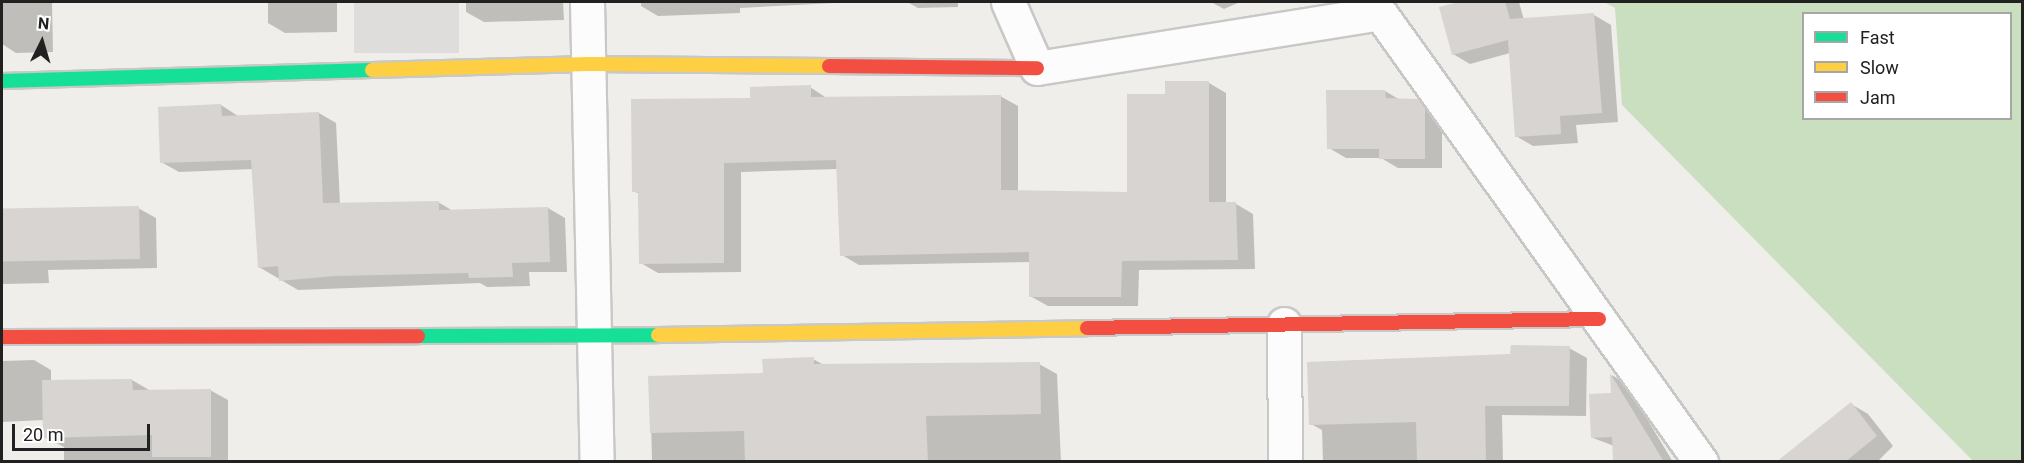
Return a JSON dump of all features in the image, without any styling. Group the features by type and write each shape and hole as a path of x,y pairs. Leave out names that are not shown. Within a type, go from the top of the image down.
{"street":[{"path":"587,2 597,462"},
{"path":"1008,2 1037,68"},
{"path":"2,81 589,64 1037,68 1376,7 1701,462"},
{"path":"2,337 595,336 1599,320"},
{"path":"1284,324 1285,462"}],"shaded area":[{"path":"354,2 459,2 459,53 354,53"}],"green space":[{"path":"1604,2 2022,2 2022,461 1973,461 1622,105 1615,8"}],"building":[{"path":"1459,2 1505,2 1510,19 1594,13 1602,113 1560,116 1561,134 1515,137 1508,40 1452,55 1439,7"},
{"path":"1165,81 1209,81 1209,202 1236,202 1238,260 1122,261 1121,297 1029,297 1029,252 840,256 836,160 724,163 724,263 639,264 638,192 632,192 631,99 750,98 750,87 811,85 811,97 1001,95 1001,190 1127,192 1127,94 1165,94"},
{"path":"1326,90 1385,90 1386,98 1418,99 1425,108 1425,159 1379,159 1379,149 1327,149"},
{"path":"221,104 222,116 319,112 323,203 439,201 439,210 548,207 550,262 512,263 513,277 469,278 468,273 335,276 279,281 278,266 258,268 251,160 160,163 158,107"},
{"path":"139,206 140,259 3,261 2,208"},
{"path":"1511,345 1570,346 1569,406 1485,406 1486,462 1417,462 1416,422 1309,425 1307,362 1510,354"},
{"path":"814,357 814,364 1040,362 1041,414 926,416 928,462 745,462 744,431 650,433 648,376 763,373 762,359"},
{"path":"1610,373 1664,462 1613,462 1612,437 1591,438 1589,394 1611,393"},
{"path":"132,379 133,390 211,389 211,457 152,457 152,435 43,438 42,380"},
{"path":"1851,402 1877,436 1845,462 1776,462"}],"traffic: fast":[{"path":"2,81 372,70"},
{"path":"418,336 658,335"}],"traffic: slow":[{"path":"372,70 589,64 829,66"},
{"path":"658,335 1087,328"}],"traffic: jam":[{"path":"829,66 1037,68"},
{"path":"1087,328 1599,319"},
{"path":"2,337 418,336"}]}
